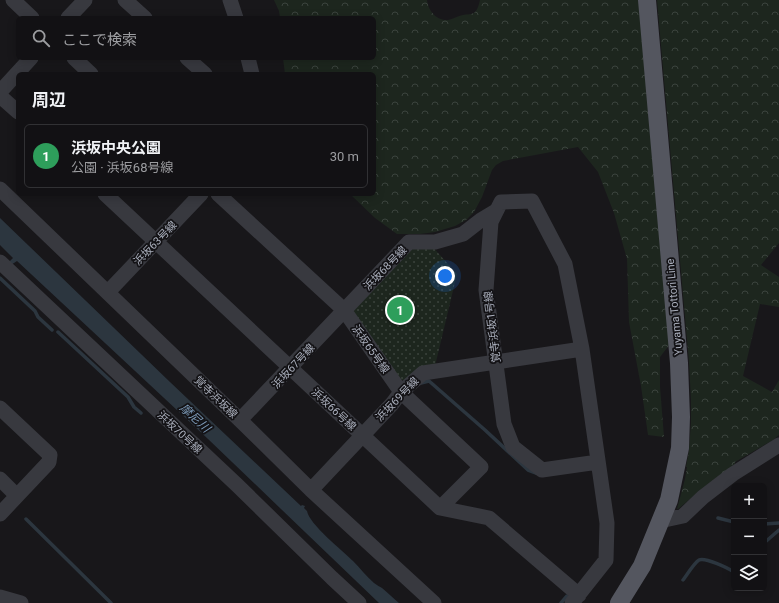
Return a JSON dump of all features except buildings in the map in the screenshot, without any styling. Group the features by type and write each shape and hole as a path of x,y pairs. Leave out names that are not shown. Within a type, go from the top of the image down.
{"main road":[{"name":"Yuyama Tottori Line","path":"619,603 642,566 669,500 680,448 681,417 679,363 647,0"}],"street":[{"path":"13,0 30,16"},
{"path":"70,16 85,0"},
{"path":"125,0 143,16"},
{"path":"230,0 235,16"},
{"path":"18,72 29,60"},
{"path":"76,60 89,72"},
{"path":"189,60 203,72"},
{"path":"248,60 252,72"},
{"path":"0,92 16,74"},
{"path":"0,96 16,110"},
{"name":"覚寺浜坂線","path":"0,189 311,490 434,603"},
{"name":"浜坂66号線","path":"107,196 440,508"},
{"name":"浜坂63号線","path":"108,292 199,196"},
{"name":"浜坂65号線","path":"220,196 344,310 401,392 481,467 440,508"},
{"path":"440,508 489,518 576,599 606,560 607,523 582,349 566,264 532,201 500,202 496,211"},
{"name":"浜坂68号線","path":"344,310 409,242 435,242 463,234 496,211"},
{"name":"覚寺浜坂1号線","path":"496,211 491,222 486,290 504,424 513,447 542,470 598,462"},
{"name":"浜坂70号線","path":"1,264 232,480 359,603"},
{"name":"浜坂67号線","path":"240,420 291,368 344,310"},
{"name":"浜坂69号線","path":"311,490 392,404 401,392 423,373 582,349"},
{"path":"0,408 50,455 49,462 0,514"},
{"path":"660,521 684,516 703,497 733,474 779,445"},
{"path":"0,479 17,496"},
{"path":"0,597 21,603"}],"green space":[{"path":"274,0 427,0 431,11 436,17 448,20 461,15 474,13 478,8 480,0 640,0 670,344 660,357 660,387 664,437 648,435 641,386 629,322 627,259 614,213 598,172 578,147 503,161 496,165 492,170 482,197 474,212 466,220 455,226 435,232 420,234 397,234 375,218 352,196 376,196 376,72 285,72 283,60 376,60 376,16 280,16"},
{"path":"657,0 779,0 779,243 761,265 779,277 779,307 760,304 743,376 772,392 779,380 779,435 735,462 735,464 678,509 687,467 691,423 691,400 689,362"},
{"path":"431,245 457,274 435,366 407,380 400,380 351,314 406,249"}],"water":[{"name":"摩尼川","path":"0,218 301,506 305,506 304,508 309,516 320,530 353,561 371,581 382,588 399,603 379,603 208,439 17,261 11,265 9,262 13,258 0,245"}],"waterway":[{"path":"0,278 35,311 38,317 52,330"},
{"path":"58,332 128,397 134,407 141,413"},
{"path":"421,383 429,381 528,470 536,473"},
{"path":"718,518 731,521"},
{"path":"26,519 111,603"},
{"path":"767,524 779,523"},
{"path":"767,540 779,530"},
{"path":"683,580 695,564 702,559 716,563 731,570"},
{"path":"561,603 567,596"}],"place":[{"name":"浜坂中央公園","path":"400,310"}]}
